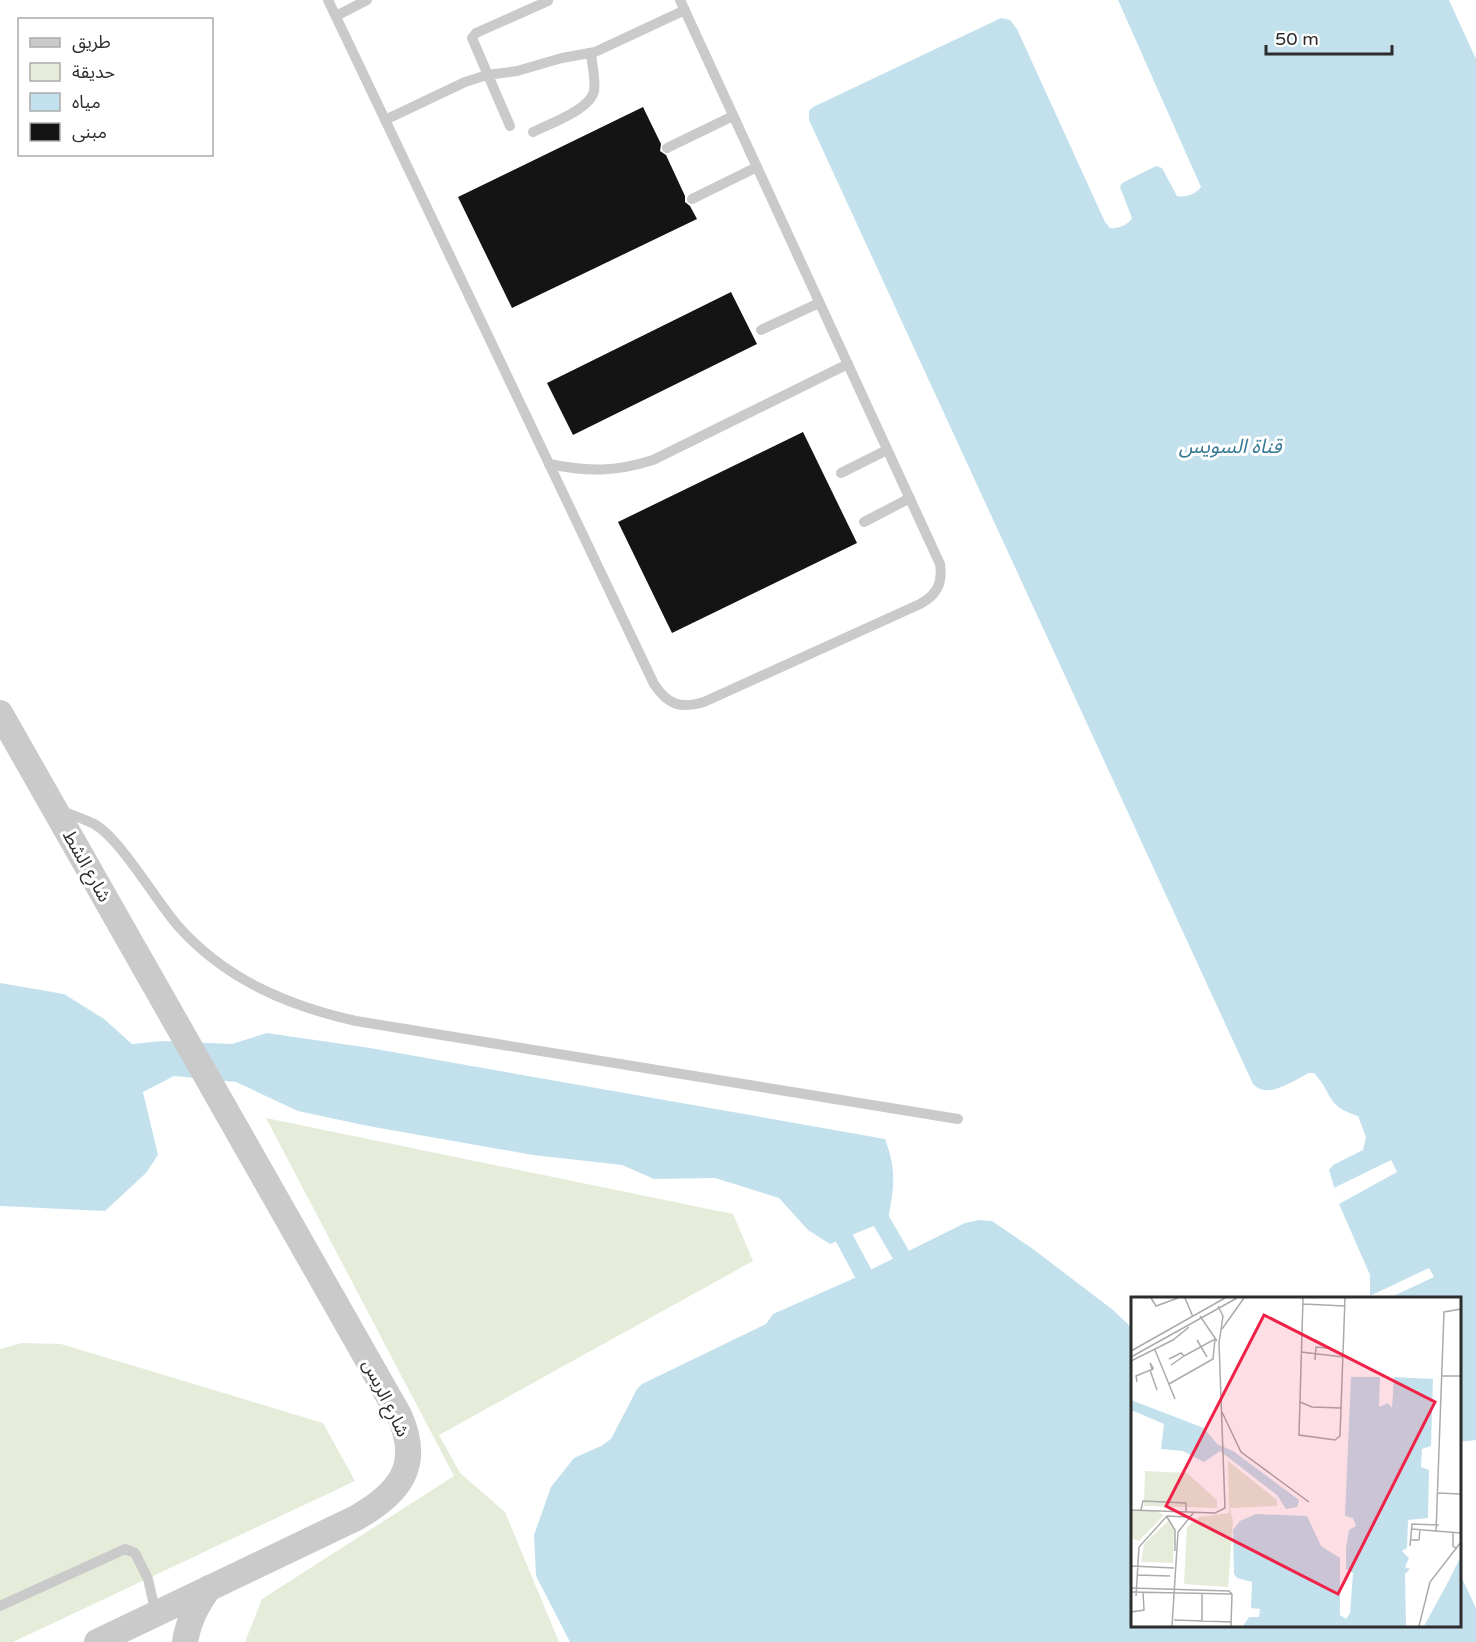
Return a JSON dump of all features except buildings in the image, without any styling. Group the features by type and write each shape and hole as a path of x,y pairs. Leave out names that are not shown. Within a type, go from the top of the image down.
{"street":[{"name":"شارع الشط","path":"0,713 174,1018"},
{"name":"شارع الريس","path":"97,1642 378,1506 401,1480 407,1464 409,1448 406,1431 399,1415 174,1018"},
{"path":"184,1640 198,1603 209,1588"}],"lane":[{"path":"328,0 336,16 385,120 654,684 662,696 675,704 690,706 704,702 931,598 939,588 942,576 940,564 682,5 591,54 562,58 465,82 385,120"},
{"path":"336,16 368,0"},
{"path":"510,126 472,42 473,35 548,1"},
{"path":"533,132 581,108 591,99 594,85 591,54"},
{"path":"667,148 734,116"},
{"path":"692,199 757,167"},
{"path":"760,330 819,303"},
{"path":"549,464 575,470 601,471 627,468 653,460 848,364"},
{"path":"841,473 887,450"},
{"path":"864,522 910,498"},
{"path":"55,808 96,825 116,844 179,928 201,949 228,970 280,999 318,1013 958,1119"},
{"path":"0,1606 124,1549 135,1553 148,1579 156,1614"}],"green space":[{"path":"266,1118 733,1214 753,1261 439,1435 460,1473 505,1512 559,1642 245,1642 262,1599 454,1476"},
{"path":"22,1343 61,1344 323,1423 355,1481 13,1642 0,1642 0,1349"}],"water":[{"name":"قناة السويس","path":"1118,0 1449,0 1476,59 1476,1440 1461,1442 1461,1297 1370,1297 1370,1275 1339,1204 1329,1170 1333,1165 1363,1150 1366,1137 1358,1116 1340,1108 1314,1073 1309,1073 1273,1090 1259,1088 1253,1084 809,120 809,111 813,107 1001,18 1010,20 1017,29 1105,222 1110,228 1122,226 1132,218 1120,187 1122,183 1156,166 1162,168 1177,196 1190,195 1201,187"},
{"path":"0,983 64,994 104,1019 132,1044 162,1041 232,1044 267,1033 370,1048 885,1139 893,1170 888,1220 830,1244 808,1230 779,1198 715,1178 654,1179 622,1165 533,1155 368,1126 298,1111 236,1082 174,1076 143,1092 158,1155 146,1173 105,1211 0,1206"},
{"path":"979,1220 992,1221 1113,1310 1131,1327 1131,1627 1461,1627 1461,1576 1476,1608 1476,1642 570,1642 536,1576 534,1535 551,1487 574,1458 611,1439 637,1389 642,1384 766,1324 773,1314 848,1281 965,1223"}],"pier":[{"path":"1391,1160 1397,1172 1339,1204 1334,1188"},
{"path":"1429,1268 1434,1277 1391,1297 1370,1296"}],"waterway":[{"path":"871,1203 901,1255"},
{"path":"833,1217 863,1273"}]}
